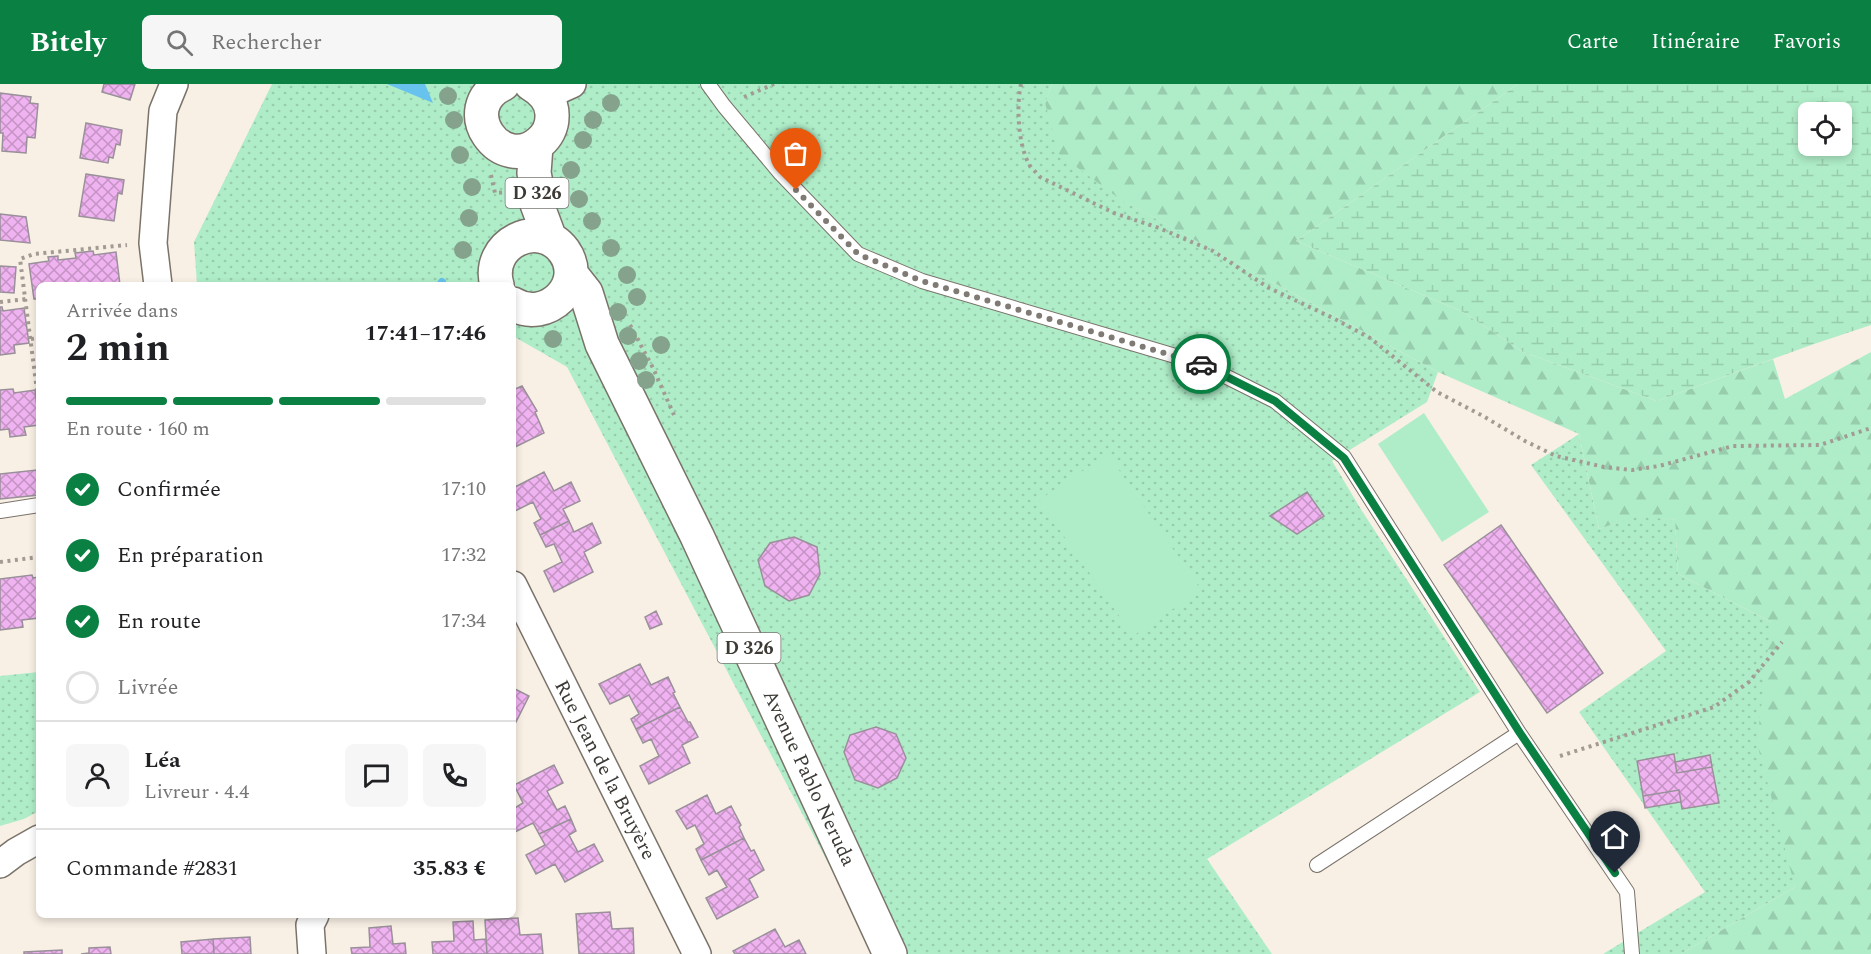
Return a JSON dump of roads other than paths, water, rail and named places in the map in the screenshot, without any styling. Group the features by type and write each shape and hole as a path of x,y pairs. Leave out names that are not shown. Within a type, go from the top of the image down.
{"main road":[{"path":"499,85 489,94 484,104 481,114 483,126 495,144 520,147 544,138 550,128 552,117 550,88"},
{"name":"D 326","path":"520,147 534,173 537,204 550,239"},
{"name":"D 326","path":"514,240 515,191 520,147"},
{"path":"505,282 498,258 514,240 526,236 537,236 550,239 563,250 569,261 571,274 562,297 516,296"},
{"name":"D 326","path":"571,274 586,293 602,344"},
{"name":"D 326","path":"516,299 570,321 602,344"},
{"name":"Avenue Pablo Neruda","path":"602,344 697,536 890,954"}],"street":[{"path":"158,282 153,243 164,111 174,84"},
{"name":"Rue Jean de la Bruyère","path":"516,591 697,954"},
{"path":"0,864 36,841"},
{"path":"312,954 310,925 314,918"}],"lane":[{"path":"708,84 781,174 858,254 922,281 1199,363 1275,401 1344,458 1539,763 1627,892 1632,954"},
{"path":"0,511 36,505"},
{"path":"1317,865 1520,733"}],"water":[{"path":"387,84 425,84 433,103"}]}
